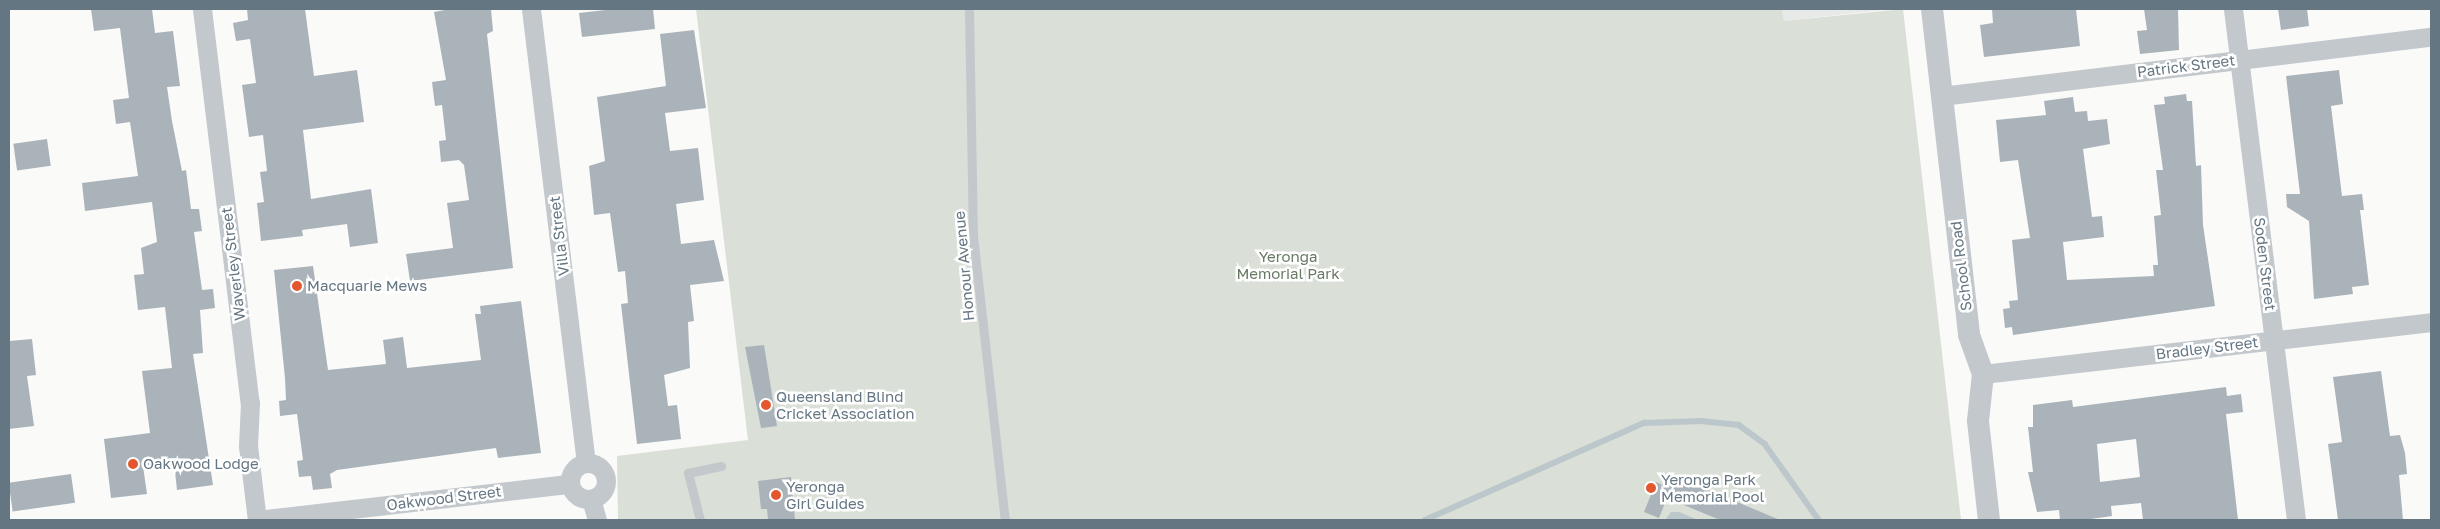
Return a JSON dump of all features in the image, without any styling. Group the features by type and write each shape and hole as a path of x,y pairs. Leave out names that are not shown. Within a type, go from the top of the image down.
{"street":[{"name":"Waverley Street","path":"202,9 250,404 248,446 257,520"},
{"name":"Villa Street","path":"531,9 586,463"},
{"name":"School Road","path":"1932,9 1969,335 1982,374 1978,421 1989,520"},
{"name":"Soden Street","path":"2233,9 2296,520"},
{"name":"Patrick Street","path":"1941,96 2431,38"},
{"name":"Bradley Street","path":"1982,374 2431,322"},
{"path":"586,463 598,466 606,476 605,488 592,499 580,497 570,484 576,468 586,463"},
{"name":"Oakwood Street","path":"257,520 570,484"},
{"path":"592,499 597,520"}],"lane":[{"name":"Honour Avenue","path":"969,9 973,236 1005,520"},
{"path":"700,520 688,473 721,466"}],"shaded area":[{"path":"1782,9 1892,9 1784,21"},
{"path":"1671,512 1679,512 1698,520 1665,520"}],"green space":[{"name":"Yeronga Memorial Park","path":"696,9 1782,9 1784,21 1903,9 1961,520 618,520 617,456 748,440"}],"building":[{"path":"91,9 152,9 155,33 173,31 180,86 167,87 172,121 182,171 186,170 191,209 199,209 202,231 194,232 202,290 213,289 215,308 200,310 203,353 193,354 213,485 177,490 174,462 143,466 147,494 111,498 104,439 150,433 142,371 172,368 165,307 138,310 134,275 144,274 141,248 157,242 152,202 85,211 82,183 138,176 130,122 116,124 113,100 129,98 120,28 94,31"},
{"path":"247,9 305,9 314,76 357,70 364,122 303,130 311,199 371,189 378,243 350,247 347,224 302,230 303,236 261,241 257,203 264,202 260,172 267,171 263,135 249,137 242,85 256,83 250,39 236,41 233,23 248,20"},
{"path":"450,9 491,9 493,31 487,34 513,268 410,281 406,254 453,248 447,203 469,200 464,165 459,160 441,162 439,141 446,140 442,105 435,106 432,82 446,80 434,12"},
{"path":"614,9 653,9 655,29 582,37 579,13"},
{"path":"1992,9 2076,9 2080,46 1984,57 1980,25 1993,23"},
{"path":"2144,9 2178,9 2179,50 2140,54 2137,31 2147,30"},
{"path":"2278,9 2307,9 2309,26 2281,30"},
{"path":"694,30 706,108 665,113 670,151 698,148 704,200 676,204 681,244 714,240 724,281 690,285 694,321 688,322 690,368 664,375 668,406 677,405 681,439 637,444 621,304 628,303 625,271 618,272 610,213 594,215 589,166 605,161 597,97 666,86 660,34"},
{"path":"2339,70 2343,104 2331,106 2342,196 2362,194 2364,210 2360,210 2369,285 2352,287 2353,294 2314,299 2309,221 2287,207 2286,194 2300,194 2286,76"},
{"path":"2186,94 2187,101 2192,101 2196,166 2201,165 2203,225 2215,306 2013,335 2012,327 2005,328 2003,309 2010,308 2009,301 2018,300 2012,240 2030,238 2018,160 2000,162 1996,120 2046,115 2044,101 2073,97 2075,112 2087,111 2088,121 2107,119 2110,144 2083,149 2092,217 2102,216 2104,237 2063,242 2067,280 2154,276 2153,265 2158,265 2154,216 2161,215 2156,170 2163,170 2154,105 2165,104 2164,97"},
{"path":"47,139 51,166 17,170 13,144"},
{"path":"313,266 328,370 386,364 383,340 403,337 407,368 481,360 475,314 481,314 480,306 521,301 541,453 498,458 496,448 337,470 330,474 332,488 313,490 311,476 299,477 297,461 303,460 297,414 280,416 279,401 286,400 274,270"},
{"path":"32,339 36,375 27,376 34,426 9,429 9,341"},
{"name":"Queensland Blind Cricket Association","path":"764,345 777,426 761,428 745,347"},
{"path":"2381,371 2390,436 2400,435 2405,453 2407,474 2399,475 2403,520 2338,520 2328,444 2342,442 2333,377"},
{"path":"2226,387 2227,396 2241,394 2243,412 2226,414 2238,520 2143,520 2141,503 2111,506 2112,516 2084,520 2060,520 2059,510 2037,512 2028,472 2033,472 2028,427 2033,427 2033,405 2072,400 2073,407","holes":["2136,439 2140,477 2100,482 2097,444"]},
{"path":"71,474 75,503 13,511 9,483"},
{"path":"1670,474 1780,520 1720,520 1667,498 1659,518 1644,512 1656,482 1665,486"},
{"name":"Yeronga Girl Guides","path":"791,477 795,520 768,520 767,509 761,509 758,481"}],"waterway":[{"path":"1425,520 1644,423 1701,421 1739,425 1765,444 1819,520"}],"place":[{"name":"Macquarie Mews","path":"297,286"},
{"name":"Queensland Blind Cricket Association","path":"766,405"},
{"name":"Oakwood Lodge","path":"133,464"},
{"name":"Yeronga Park Memorial Pool","path":"1651,488"},
{"name":"Yeronga Girl Guides","path":"776,495"}]}
